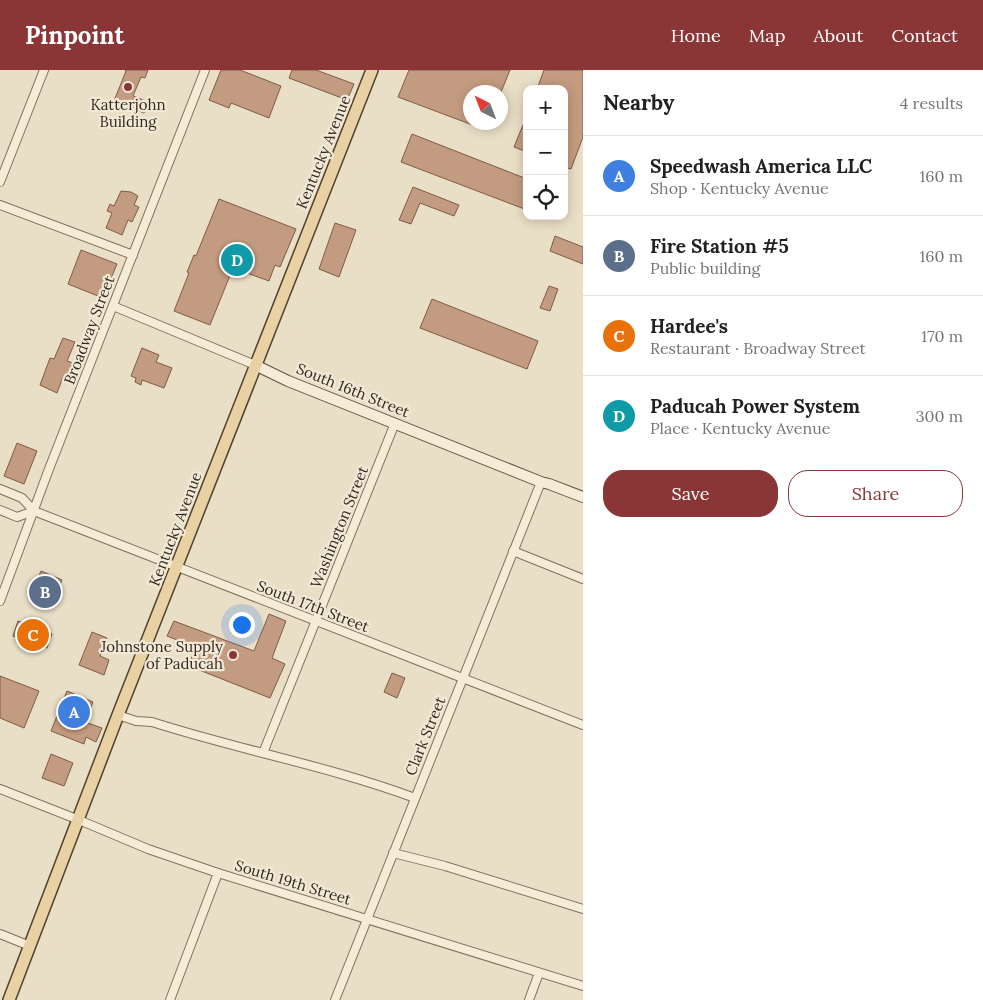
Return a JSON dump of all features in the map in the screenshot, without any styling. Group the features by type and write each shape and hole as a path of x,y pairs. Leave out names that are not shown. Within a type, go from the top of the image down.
{"main road":[{"name":"Kentucky Avenue","path":"9,1000 118,715 372,70"}],"street":[{"path":"0,182 44,70"},
{"name":"Broadway Street","path":"0,601 205,70"},
{"path":"0,205 133,255"},
{"name":"South 16th Street","path":"113,306 255,365 288,381 583,497"},
{"name":"Washington Street","path":"263,753 395,423"},
{"name":"Clark Street","path":"334,1000 541,482"},
{"path":"0,489 22,498 34,511 17,516 0,510"},
{"name":"South 17th Street","path":"34,511 176,568 583,725"},
{"path":"513,551 583,579"},
{"path":"118,715 136,721 152,722 378,785 415,798"},
{"name":"South 19th Street","path":"0,789 148,849 218,873 583,986"},
{"path":"393,853 445,866 583,909"},
{"path":"170,1000 218,873"},
{"path":"0,934 30,946"},
{"path":"529,1000 539,973"}],"building":[{"name":"Katterjohn Building","path":"125,70 148,70 145,78 141,77 133,96 148,102 144,113 127,106 125,111 116,108 118,102 114,101"},
{"path":"221,70 240,70 281,86 269,118 231,103 229,108 209,100"},
{"path":"292,70 316,70 354,84 347,100 289,78"},
{"path":"409,70 510,70 504,85 463,85 463,121 398,97"},
{"path":"544,70 583,70 583,137 571,169 568,168 568,85 538,85"},
{"path":"523,125 523,150 514,147"},
{"path":"412,134 523,177 523,208 401,162"},
{"path":"413,187 459,205 454,216 420,203 411,224 399,220"},
{"path":"121,191 131,192 138,196 134,205 139,207 132,222 128,220 122,235 106,228 112,213 107,211 110,204 114,206"},
{"path":"219,199 296,229 280,267 275,265 269,281 233,268 210,325 174,311 189,273 187,272 194,255 196,256"},
{"path":"335,223 356,230 339,277 319,269"},
{"path":"555,236 583,247 583,264 550,251"},
{"path":"81,250 117,264 103,298 68,284"},
{"path":"549,286 558,289 550,311 540,308"},
{"path":"432,299 538,341 527,369 420,328"},
{"path":"63,338 75,342 67,361 73,363 68,379 63,377 57,393 40,385 50,358 54,359"},
{"path":"142,348 159,355 156,362 172,368 164,388 142,380 141,385 135,382 136,378 131,376"},
{"path":"17,443 37,451 24,484 4,476"},
{"path":"41,571 62,580 58,588 61,589 53,606 30,596"},
{"name":"Johnstone Supply of Paducah","path":"269,614 286,621 272,658 285,664 270,698 189,666 195,647 167,636 174,621 254,651"},
{"path":"18,621 52,634 47,648 13,636"},
{"path":"92,632 107,638 100,656 109,660 104,675 79,665"},
{"path":"392,673 405,678 397,698 384,692"},
{"path":"0,676 39,691 24,728 0,718"},
{"path":"67,691 93,702 85,722 102,728 96,742 86,737 84,744 51,731"},
{"path":"51,754 73,763 64,786 42,778"}],"place":[{"name":"Katterjohn Building","path":"128,87"},
{"name":"Paducah Power System","path":"237,260"},
{"name":"Fire Station #5","path":"45,592"},
{"name":"Hardee's","path":"33,635"},
{"name":"Johnstone Supply of Paducah","path":"233,655"},
{"name":"Speedwash America LLC","path":"74,712"}]}
